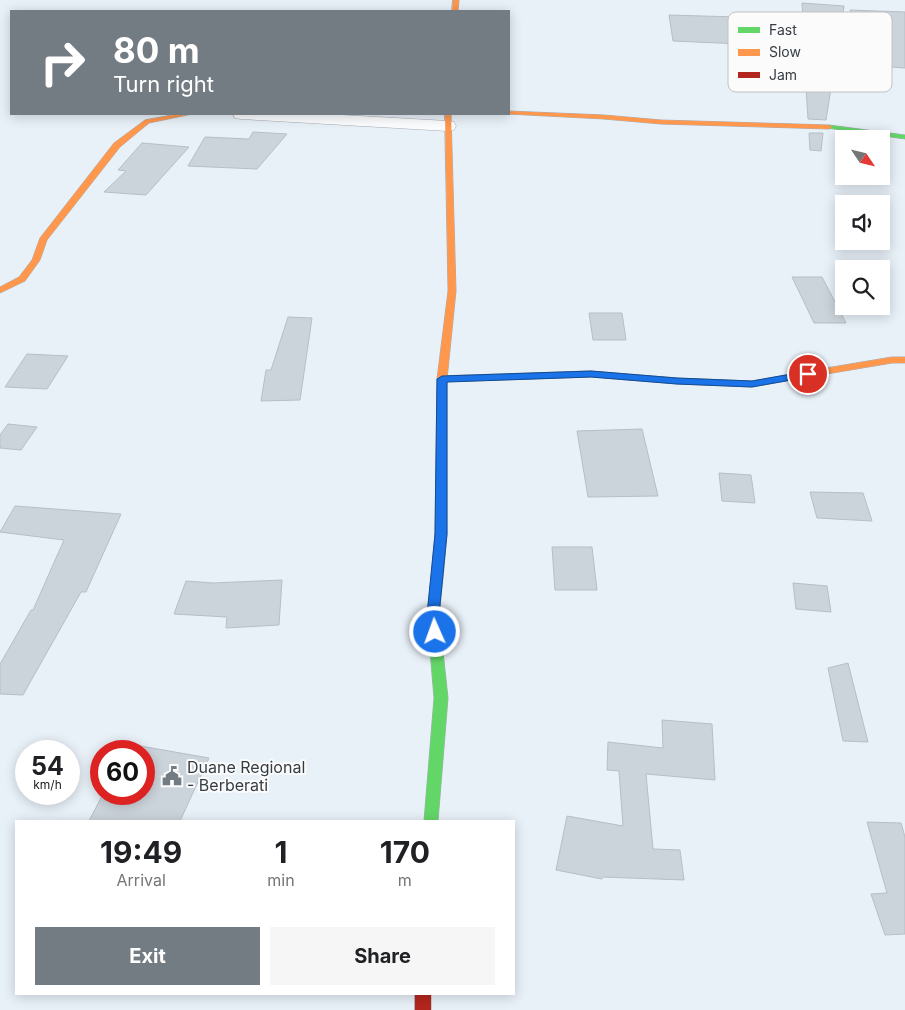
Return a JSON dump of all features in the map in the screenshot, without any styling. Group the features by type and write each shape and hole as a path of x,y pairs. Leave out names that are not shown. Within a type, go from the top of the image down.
{"street":[{"path":"510,114 604,117 661,122 821,126 905,138"},
{"path":"0,290 22,279 36,260 43,240 117,145 147,120 182,115"},
{"path":"276,115 448,120 452,291 442,379 441,534 433,615 441,698 431,820"},
{"path":"442,379 591,374 677,381 752,384 892,360 905,360"},
{"path":"423,995 423,1010"}],"building":[{"path":"802,3 844,6 843,12 802,12"},
{"path":"850,10 905,12 905,68 892,67 892,12 851,12"},
{"path":"669,15 728,17 728,43 673,41"},
{"path":"806,92 830,92 826,120 808,119"},
{"path":"253,132 287,134 257,169 188,166 205,137 249,139"},
{"path":"809,133 823,133 821,151 810,150"},
{"path":"142,143 189,147 146,195 104,192 126,171 118,170"},
{"path":"792,277 822,277 835,302 835,315 842,315 846,323 814,323"},
{"path":"589,313 622,313 626,340 593,340"},
{"path":"288,317 312,318 300,400 261,401 266,370 271,370"},
{"path":"27,354 68,356 47,389 5,387"},
{"path":"8,424 37,427 21,450 0,448 0,435"},
{"path":"642,429 658,496 588,497 577,431"},
{"path":"719,473 751,475 755,503 722,501"},
{"path":"810,492 863,493 872,521 817,518"},
{"path":"15,506 121,514 86,592 81,592 23,695 0,694 0,664 31,610 33,610 64,540 0,532"},
{"path":"552,547 592,547 597,590 555,590"},
{"path":"282,580 279,625 226,628 227,617 174,614 186,581 213,583"},
{"path":"793,583 827,586 831,612 796,609"},
{"path":"848,663 868,742 843,741 828,668"},
{"path":"662,720 712,724 715,780 646,774 653,849 680,850 684,880 603,877 602,879 556,870 567,816 623,826 619,771 607,770 608,742 663,748"},
{"name":"Duane Regional - Berberati","path":"155,749 209,758 180,820 90,820 97,805 155,805"},
{"path":"867,822 901,823 905,837 905,934 885,935 871,894 887,893"}],"traffic: fast":[{"path":"829,127 905,137"},
{"path":"442,379 591,374 677,381 752,384 803,375"},
{"path":"431,820 441,698 433,615 437,578"}],"traffic: slow":[{"path":"455,10 456,0"},
{"path":"510,113 604,117 661,122 829,127"},
{"path":"0,290 22,279 36,260 43,240 117,145 147,121 183,115"},
{"path":"437,578 441,534 442,379 452,291 448,115"},
{"path":"803,375 892,360 905,360"}],"traffic: jam":[{"path":"423,995 423,1010"}],"place":[{"name":"Duane Regional - Berberati","path":"172,776"}],"route":[{"path":"435,632 433,615 441,534 442,379 591,374 677,381 752,384 808,374"}]}
